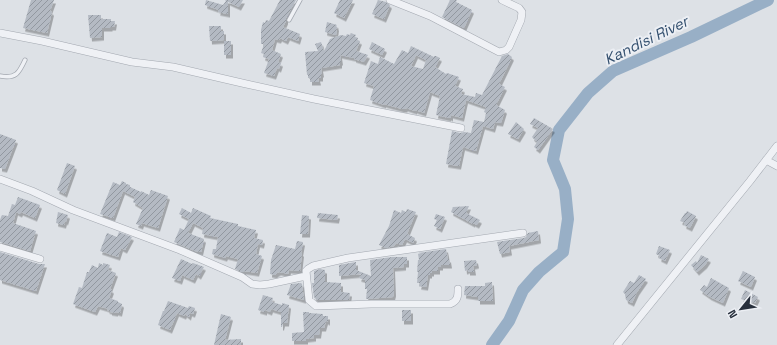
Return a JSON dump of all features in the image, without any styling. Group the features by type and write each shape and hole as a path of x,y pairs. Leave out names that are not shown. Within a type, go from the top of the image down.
{"street":[{"path":"390,0 430,16 499,52 506,50 509,47 521,20 522,12 519,8 502,0"},
{"path":"0,33 132,62 173,67 314,99 461,128"},
{"path":"617,345 777,146"},
{"path":"766,160 777,166"},
{"path":"0,179 32,191 73,210 180,250 242,277 252,284 269,284 306,276"},
{"path":"458,289 457,299 454,303 450,304 316,306 309,300 306,271 313,266 348,258 523,233"},
{"path":"0,247 40,260"}],"lane":[{"path":"289,20 300,0"},
{"path":"0,76 9,77 17,74 25,60"}],"building":[{"path":"31,0 54,0 50,11 52,12 47,33 23,28"},
{"path":"206,0 223,5 226,1 225,0 243,0 239,7 228,2 228,14 218,12 219,10 205,5"},
{"path":"280,0 296,0 286,18 283,27 300,34 298,41 288,37 286,41 280,38 279,40 275,39 272,50 281,54 278,62 281,63 274,76 264,73 269,59 263,57 264,54 261,53 264,44 261,44 261,30 263,22 265,23 266,20 269,21"},
{"path":"340,0 353,0 344,18 334,13"},
{"path":"378,0 386,2 390,5 384,19 372,14"},
{"path":"450,0 457,0 456,2 472,10 464,28 442,17"},
{"path":"88,15 101,15 101,19 111,19 111,21 115,21 114,27 102,28 102,37 90,38"},
{"path":"327,22 337,25 336,35 325,32"},
{"path":"209,26 221,26 221,31 224,31 224,40 210,41"},
{"path":"351,33 356,35 355,37 358,38 357,40 360,41 356,51 368,55 364,62 340,55 340,65 321,68 322,74 321,78 318,78 319,82 310,82 310,78 308,78 307,75 305,52 318,51 315,44 321,42 324,51 330,39 341,35 350,35"},
{"path":"224,41 231,41 231,55 224,55"},
{"path":"372,42 385,49 382,55 369,49"},
{"path":"411,46 434,57 436,56 440,58 435,67 446,74 459,77 455,86 463,89 461,94 475,97 476,93 482,95 502,56 508,54 512,57 499,84 505,87 496,105 505,110 501,123 495,122 493,129 483,126 476,151 463,147 459,166 446,164 452,131 471,133 474,120 484,122 486,113 484,112 486,107 466,100 462,118 451,115 451,118 449,118 436,115 440,96 430,92 424,113 406,108 402,109 384,105 370,100 374,86 364,83 371,61 378,64 380,57 394,64 402,50 408,53","holes":["416,55 426,60 423,69 411,66"]},
{"path":"534,118 553,129 538,150 534,147 537,142 532,137 538,128 530,124"},
{"path":"516,122 524,129 518,139 508,134"},
{"path":"0,134 16,140 5,169 0,168"},
{"path":"67,163 75,166 65,194 57,190"},
{"path":"122,181 130,185 130,187 149,195 151,190 168,196 158,228 142,223 141,226 136,224 143,208 133,202 135,197 123,191 113,218 100,214 113,182 120,185"},
{"path":"18,197 40,205 35,218 21,212 20,214 16,212 13,223 36,231 30,251 0,242 1,217 2,215 8,216 12,204 15,205"},
{"path":"469,206 466,213 480,220 477,225 451,212 453,207"},
{"path":"182,208 191,213 193,208 211,216 210,218 238,224 238,226 256,230 254,238 263,240 262,245 258,244 256,254 262,256 257,273 242,272 235,269 238,259 226,256 225,258 212,254 213,249 216,249 218,237 202,234 203,228 193,223 188,233 204,239 201,252 174,242 180,228 184,230 189,219 179,214"},
{"path":"407,209 416,212 407,234 415,238 413,243 405,239 402,245 396,243 394,246 386,248 379,245 389,226 394,210 401,213 402,210 406,212"},
{"path":"687,211 696,216 690,228 684,225 685,223 680,221"},
{"path":"58,212 68,215 64,225 56,223"},
{"path":"318,213 338,215 337,220 317,218"},
{"path":"436,214 445,217 440,229 434,226 437,220 434,219"},
{"path":"302,215 309,216 308,234 300,234"},
{"path":"538,231 539,240 509,246 510,252 500,254 497,242 524,238 528,233"},
{"path":"119,232 132,237 125,250 121,248 118,257 100,251 107,233 117,237"},
{"path":"297,241 303,242 300,271 289,270 288,274 279,272 275,275 270,274 271,260 276,245 295,249"},
{"path":"659,246 670,250 665,261 659,258 660,256 656,254"},
{"path":"446,249 450,265 441,265 441,267 438,267 438,271 432,271 430,275 428,275 426,287 419,286 420,283 417,283 419,260 418,254 421,254 418,253"},
{"path":"0,252 39,264 45,264 36,291 0,280"},
{"path":"701,255 709,259 697,272 691,265 696,261 697,263"},
{"path":"392,257 407,257 407,264 404,264 404,267 393,268 393,297 366,299 367,289 365,289 365,280 359,278 361,274 339,276 339,265 356,262 356,270 371,276 370,260"},
{"path":"181,259 204,267 199,276 196,274 193,280 182,275 180,281 172,278"},
{"path":"476,260 477,265 473,266 474,272 468,272 468,270 465,271 464,261"},
{"path":"99,263 103,265 103,263 110,265 108,270 116,273 110,289 112,290 109,298 122,304 120,313 110,312 107,310 108,309 98,306 95,312 73,304 79,287 82,288 87,272 89,272 92,265 98,268"},
{"path":"320,269 325,270 325,282 341,283 341,292 350,293 349,300 317,300 314,297 312,283 314,283 314,271"},
{"path":"743,271 755,277 751,287 738,281"},
{"path":"639,275 646,279 637,292 632,303 626,300 623,292 630,281 634,283"},
{"path":"711,278 729,288 723,303 700,290 704,285 707,287"},
{"path":"492,282 493,301 478,301 478,297 464,295 465,286 485,286 485,283"},
{"path":"301,283 304,300 287,295 291,284"},
{"path":"745,290 758,297 755,303 741,299"},
{"path":"263,295 273,298 272,302 282,305 282,303 289,305 287,323 283,323 282,327 281,312 271,309 270,312 258,310"},
{"path":"168,301 188,308 189,306 195,308 193,314 190,313 189,317 185,314 184,316 177,313 170,330 158,325"},
{"path":"402,310 411,310 411,321 402,321"},
{"path":"303,312 328,316 328,322 326,321 324,328 320,328 319,335 314,335 314,338 306,339 306,341 292,341 292,333 304,332"},
{"path":"221,314 231,317 225,340 241,339 241,345 214,345"}],"waterway":[{"name":"Kandisi River","path":"492,345 509,321 523,290 539,272 563,252 568,219 565,189 553,160 559,130 588,93 613,71 691,37 768,0"}]}
